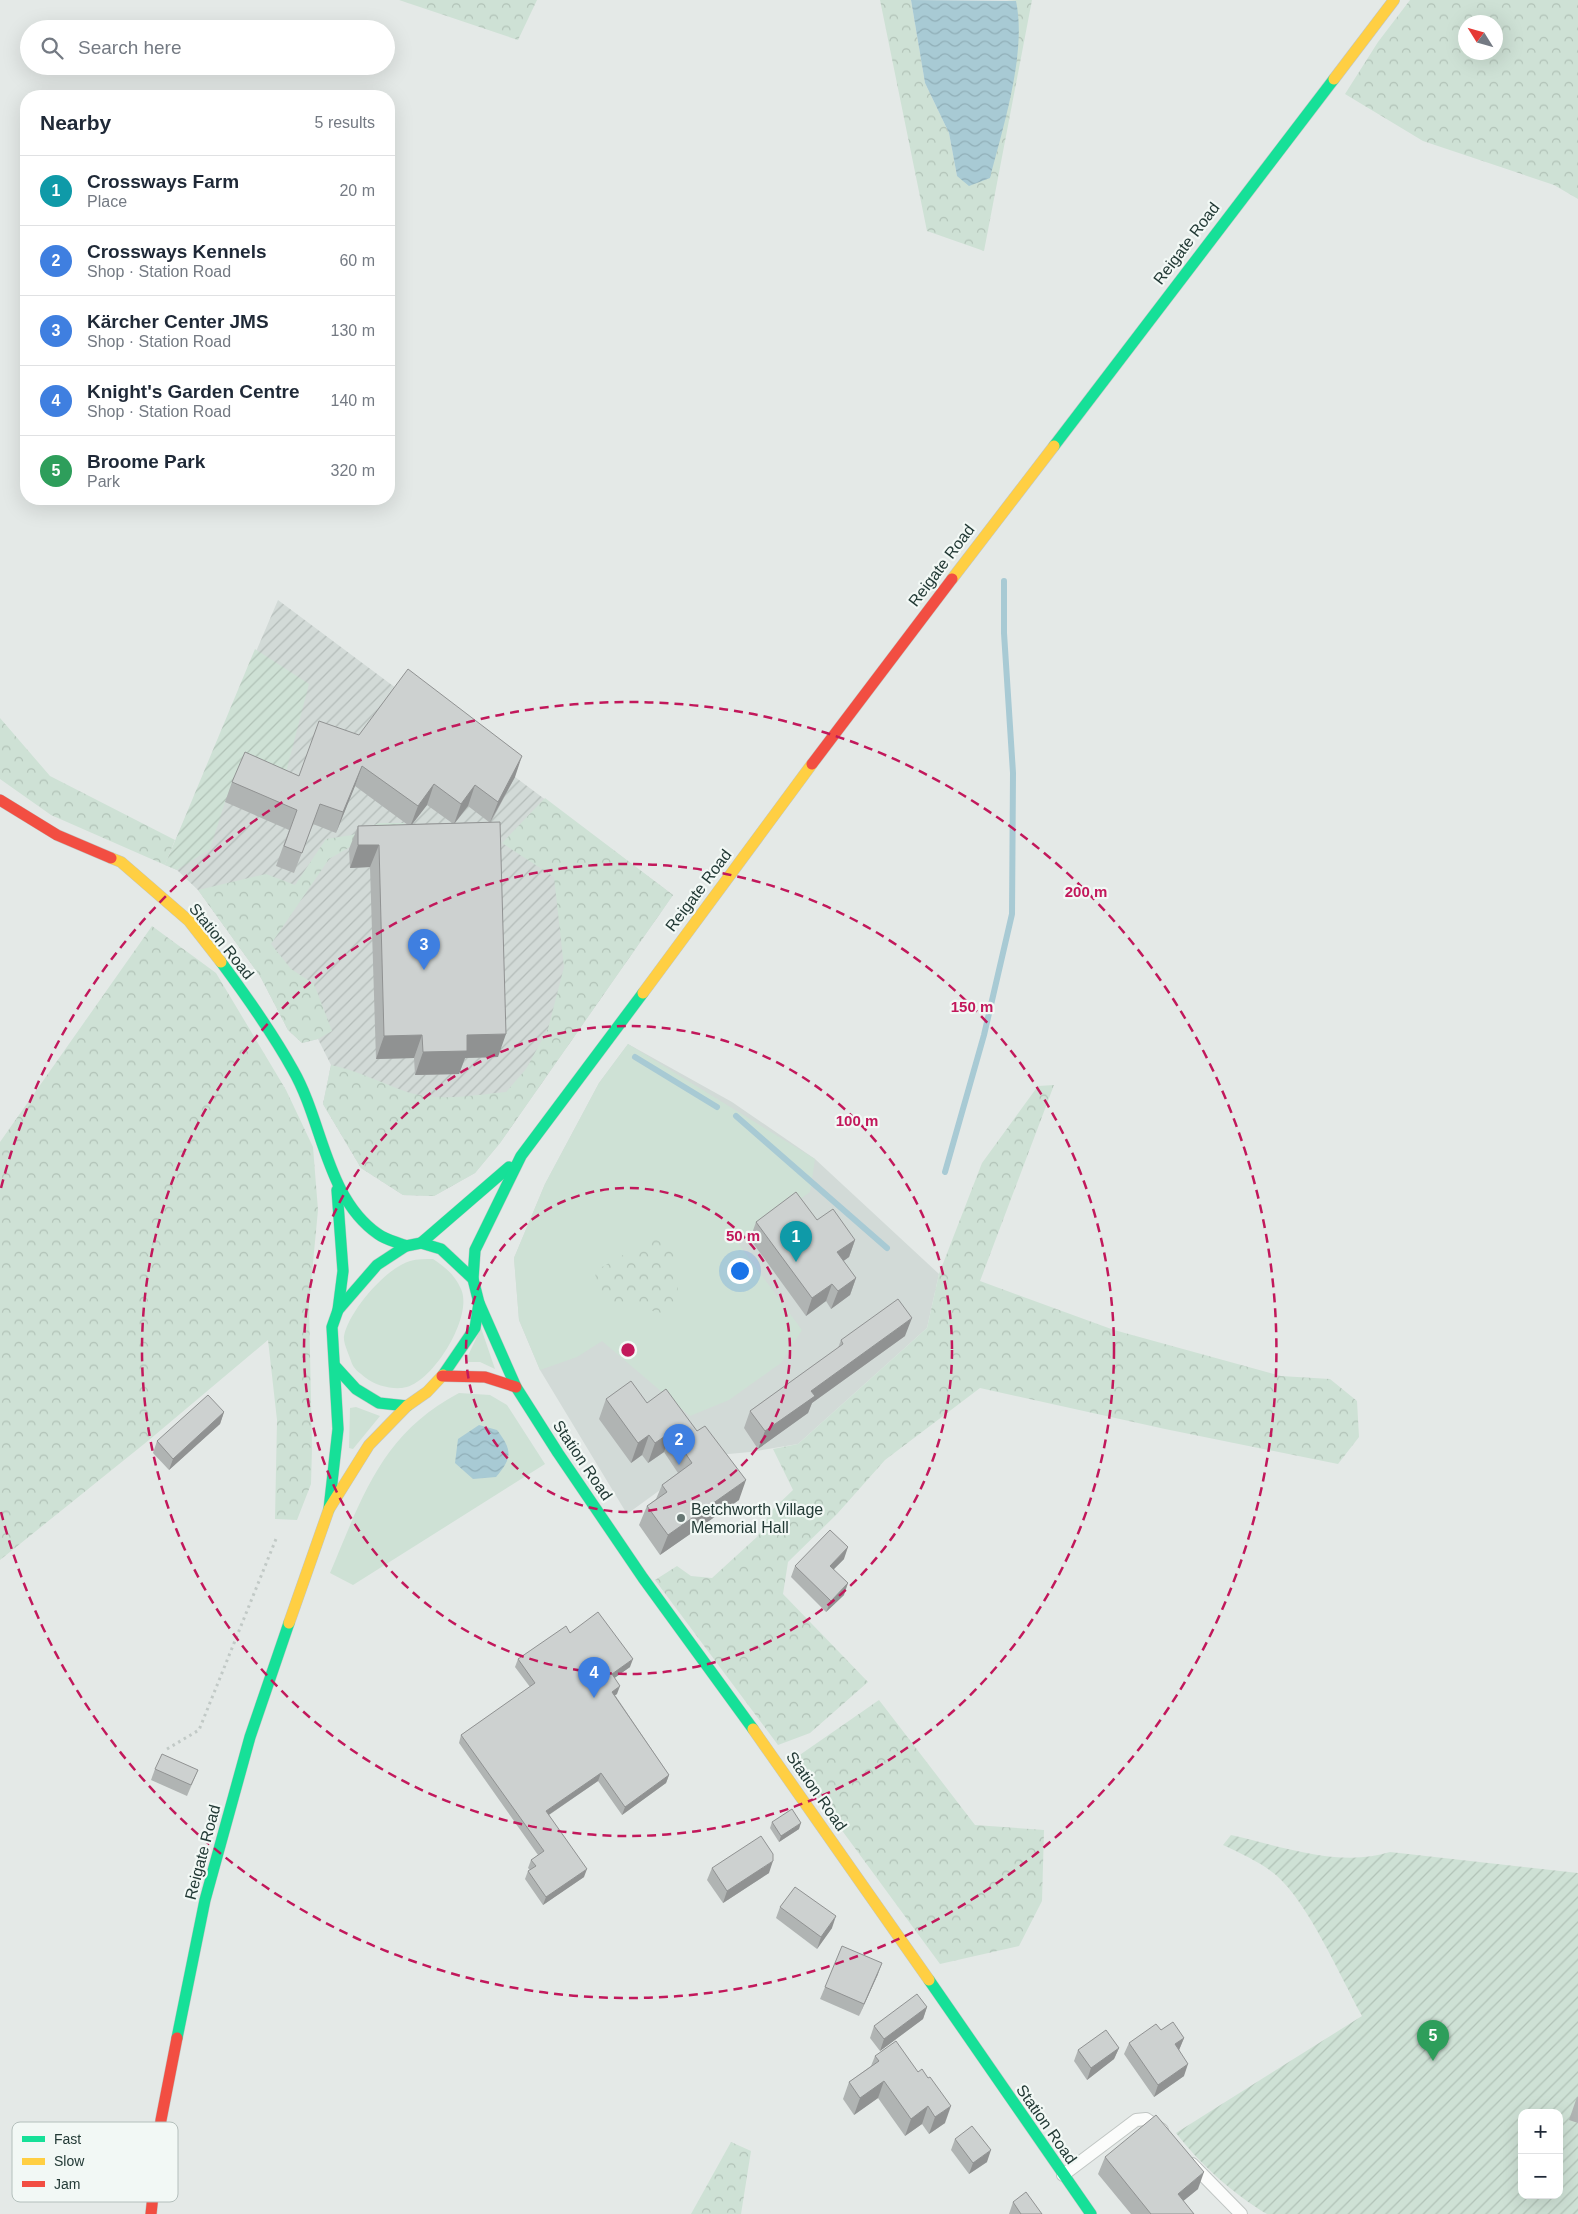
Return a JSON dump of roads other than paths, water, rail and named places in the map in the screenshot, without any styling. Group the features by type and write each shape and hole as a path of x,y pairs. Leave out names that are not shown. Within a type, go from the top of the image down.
{"main road":[{"name":"Reigate Road","path":"474,1279 475,1250 521,1156 880,672 1394,0"},
{"name":"Station Road","path":"0,800 57,835 120,862 189,921 247,997 294,1071 317,1123 336,1179 357,1216 378,1235 406,1246"},
{"name":"Reigate Road","path":"422,1243 521,1156"},
{"name":"Station Road","path":"336,1179 343,1271 338,1310"},
{"path":"422,1243 441,1249 474,1279 479,1303 474,1328 442,1376 427,1392 407,1406 379,1403 356,1389 335,1366 332,1327 338,1310 377,1265 406,1246 422,1243"},
{"name":"Station Road","path":"479,1303 516,1387 558,1453 643,1578 803,1798 1091,2214"},
{"name":"Reigate Road","path":"161,2122 205,1900 250,1737 329,1509 338,1429 335,1366"},
{"path":"442,1376 485,1377 516,1387"},
{"name":"Reigate Road","path":"329,1509 369,1445 407,1406"}],"lane":[{"path":"1063,2175 1136,2120 1141,2119 1152,2122 1172,2142"},
{"path":"1184,2155 1241,2214"}],"water":[{"path":"911,0 1016,1 1019,21 1016,66 1001,136 990,178 969,186 957,176 949,133 925,83"},
{"path":"479,1425 497,1430 508,1448 508,1459 496,1477 473,1479 455,1463 458,1439"}],"waterway":[{"path":"945,1172 984,1035 1012,914 1013,773 1004,633 1004,581"},
{"path":"635,1057 717,1107"},
{"path":"736,1116 887,1248"}],"place":[{"name":"Kärcher Center JMS","path":"424,970"},
{"name":"Crossways Farm","path":"796,1262"},
{"name":"Crossways Kennels","path":"679,1465"},
{"name":"Betchworth Village Memorial Hall","path":"681,1518"},
{"name":"Knight's Garden Centre","path":"594,1698"},
{"name":"Broome Park","path":"1433,2061"}]}
